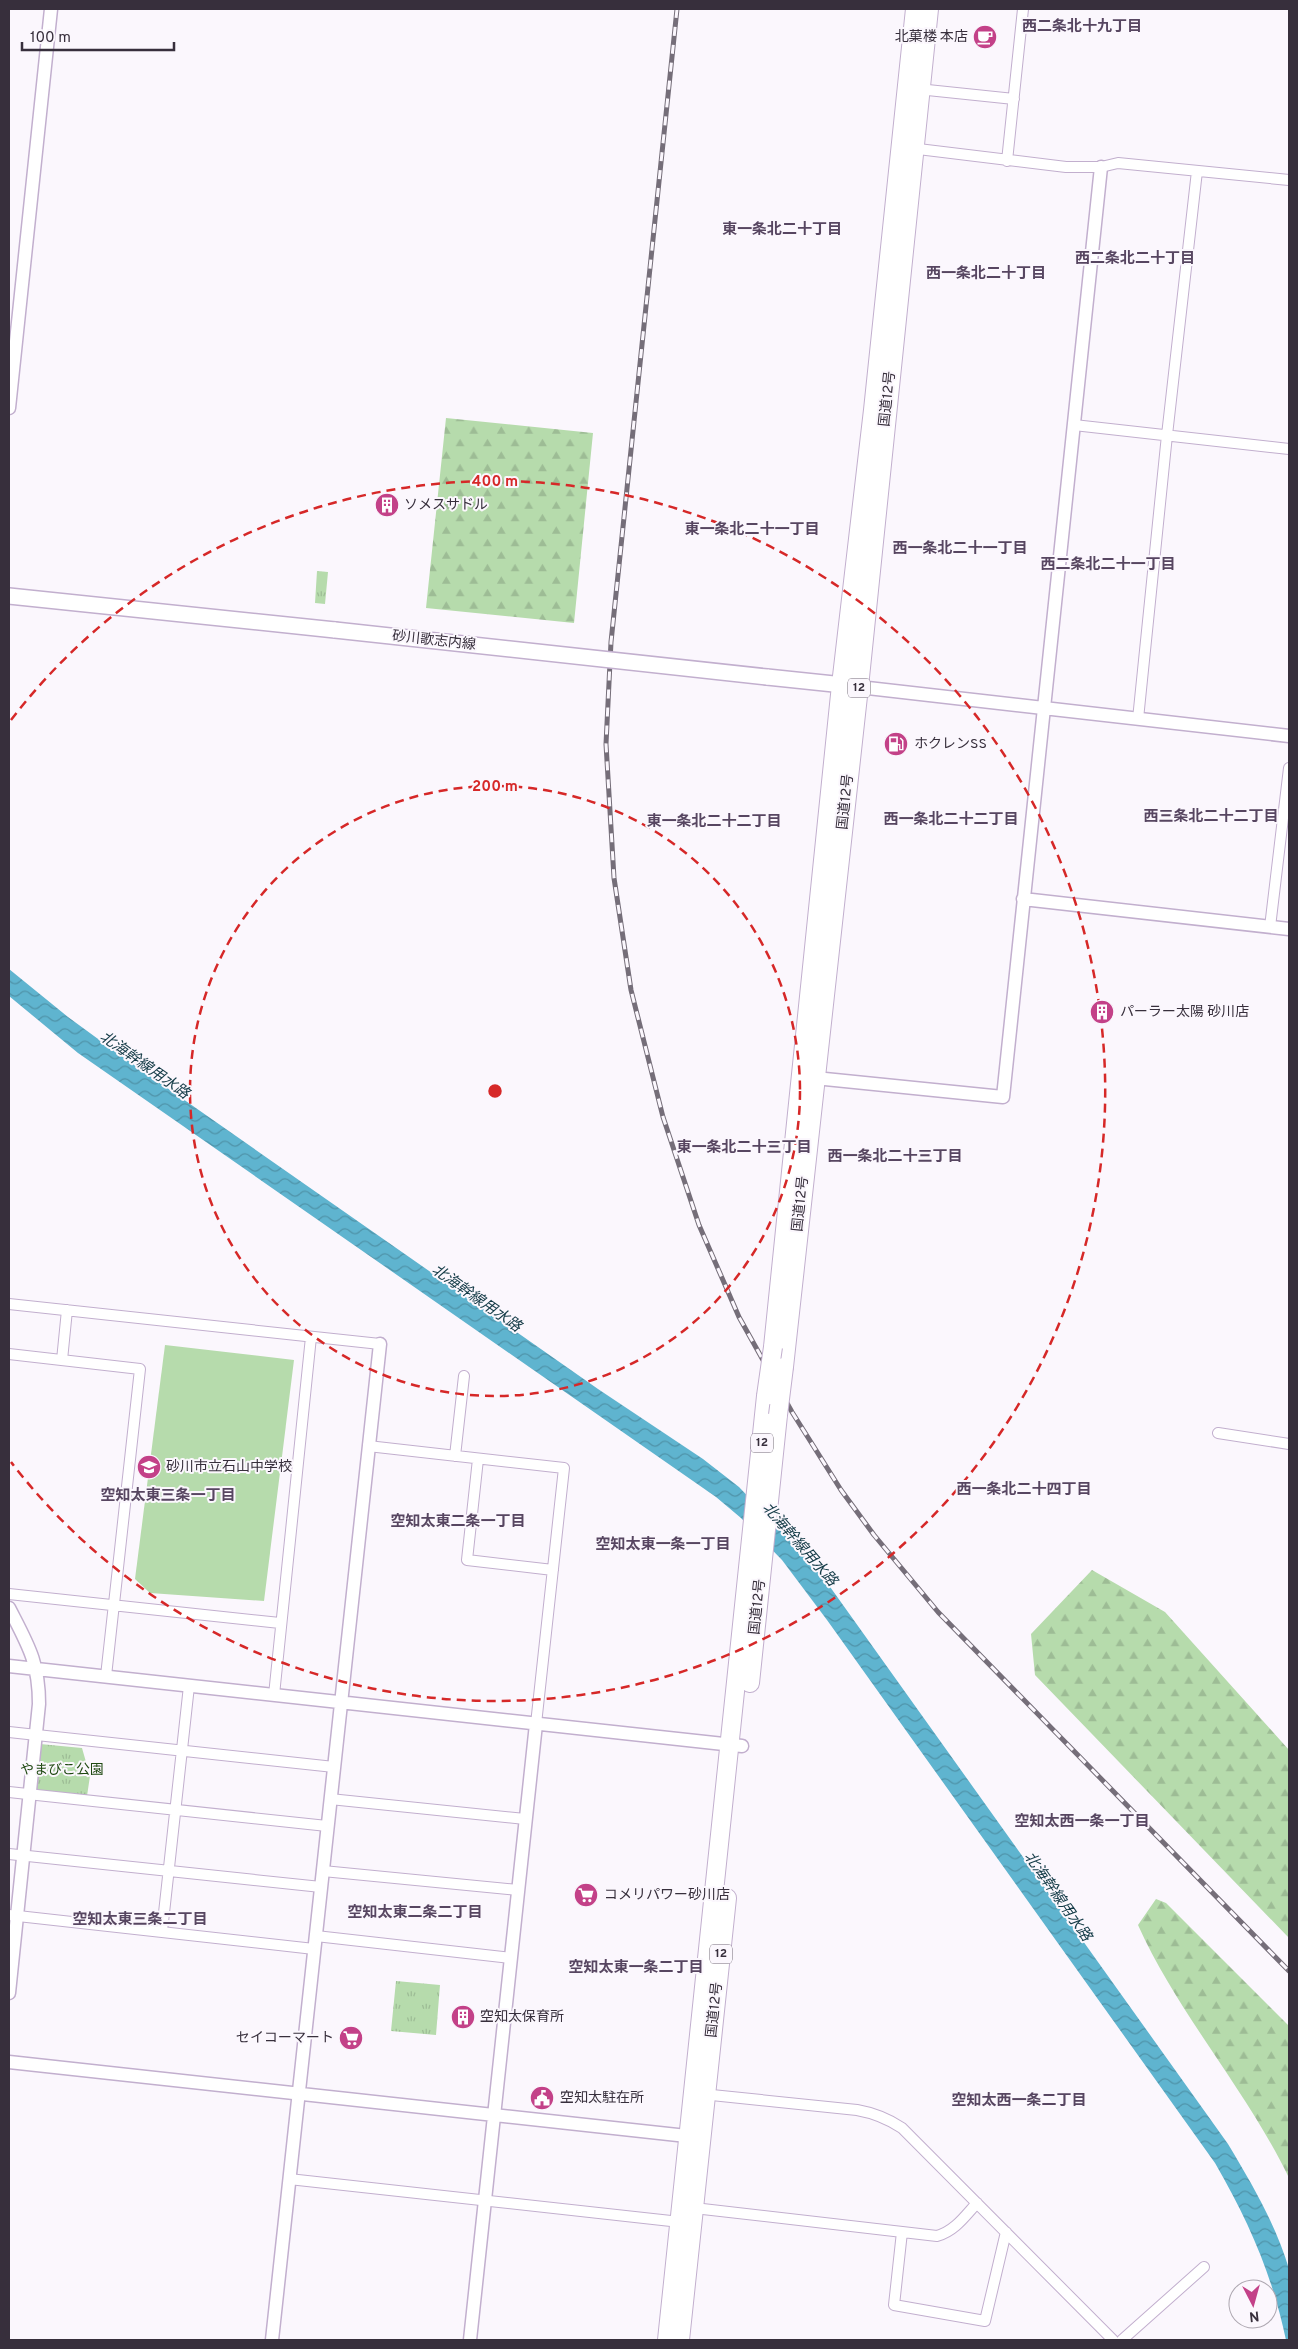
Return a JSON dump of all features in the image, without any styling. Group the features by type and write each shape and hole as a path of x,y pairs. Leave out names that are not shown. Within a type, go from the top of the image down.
{"highway":[{"name":"国道12号","path":"667,2340 680,2222 695,2137 764,1493 778,1415 784,1367 860,687 914,88 915,9"},
{"name":"国道12号","path":"914,88 929,9"},
{"name":"国道12号","path":"764,1493 766,1396 841,685 908,148"},
{"name":"国道12号","path":"680,2340 694,2208 695,2137"}],"main road":[{"name":"砂川歌志内線","path":"9,596 860,687"}],"street":[{"path":"9,408 51,9"},
{"path":"1007,161 1023,9"},
{"path":"914,88 1014,100"},
{"path":"908,148 1066,167 1101,167 1118,163 1289,180"},
{"path":"815,1078 1003,1097 1101,167"},
{"path":"1138,719 1167,435 1197,170"},
{"path":"1074,425 1289,448"},
{"path":"860,687 1289,736"},
{"path":"1270,928 1289,768"},
{"path":"1023,899 1289,929"},
{"path":"9,1304 380,1344 272,2340"},
{"path":"62,1360 67,1310"},
{"path":"274,1695 311,1337"},
{"path":"9,1354 140,1369 106,1676"},
{"path":"456,1456 464,1376"},
{"path":"1218,1432 1289,1444"},
{"path":"368,1446 564,1468 470,2340"},
{"path":"478,1458 467,1560 553,1570"},
{"path":"9,1594 280,1623"},
{"path":"9,1608 32,1652 37,1669 40,1704 23,1856 13,1916 9,1993"},
{"path":"9,1666 737,1746"},
{"path":"162,1932 189,1686"},
{"path":"9,1732 334,1767"},
{"path":"9,1792 327,1826"},
{"path":"330,1799 526,1819"},
{"path":"9,1854 321,1887"},
{"path":"323,1871 518,1890"},
{"path":"13,1916 162,1932 510,1958"},
{"path":"9,2062 695,2137"},
{"path":"700,2094 857,2110 881,2116 902,2128 1006,2232 1107,2338"},
{"path":"289,2179 680,2222"},
{"path":"694,2208 937,2236 946,2233 977,2203"},
{"path":"902,2232 894,2305 985,2321 1006,2232"},
{"path":"1122,2340 1204,2267"}],"green space":[{"path":"446,418 593,433 574,623 426,608"},
{"path":"317,571 328,572 325,604 315,603"},
{"path":"165,1345 294,1360 264,1601 150,1593 135,1579"},
{"path":"1092,1570 1165,1612 1289,1750 1289,1938 1035,1675 1031,1634"},
{"name":"やまびこ公園","path":"40,1744 82,1748 90,1776 87,1796 35,1790"},
{"path":"1156,1899 1166,1903 1289,2026 1289,2178 1253,2113 1172,1990 1138,1925"},
{"path":"396,1981 440,1985 436,2035 391,2031"}],"water":[{"path":"9,969 68,1017 120,1055 598,1389 703,1459 739,1487 818,1570 1228,2144 1270,2221 1289,2269 1289,2340 1286,2340 1278,2308 1278,2279 1269,2279 1249,2228 1215,2163 827,1620 782,1560 741,1518 716,1497 78,1053 9,996"}],"railway":[{"path":"677,9 611,642 606,744 614,878 631,990 663,1117 699,1225 739,1317 792,1412 841,1490 874,1535 938,1612 1289,1971"}],"place":[{"name":"北菓楼 本店","path":"985,37"},
{"name":"ソメスサドル","path":"387,505"},
{"name":"ホクレンSS","path":"896,744"},
{"name":"パーラー太陽 砂川店","path":"1102,1012"},
{"name":"砂川市立石山中学校","path":"149,1467"},
{"name":"コメリパワー砂川店","path":"586,1895"},
{"name":"空知太保育所","path":"463,2017"},
{"name":"セイコーマート","path":"351,2038"},
{"name":"空知太駐在所","path":"542,2098"}],"district":[{"name":"西二条北十九丁目","path":"1082,27"},
{"name":"東一条北二十丁目","path":"782,230"},
{"name":"西二条北二十丁目","path":"1135,259"},
{"name":"西一条北二十丁目","path":"986,274"},
{"name":"東一条北二十一丁目","path":"752,530"},
{"name":"西一条北二十一丁目","path":"960,549"},
{"name":"西二条北二十一丁目","path":"1108,565"},
{"name":"西三条北二十二丁目","path":"1211,817"},
{"name":"西一条北二十二丁目","path":"951,820"},
{"name":"東一条北二十二丁目","path":"714,822"},
{"name":"東一条北二十三丁目","path":"744,1148"},
{"name":"西一条北二十三丁目","path":"895,1157"},
{"name":"西一条北二十四丁目","path":"1024,1490"},
{"name":"空知太東三条一丁目","path":"168,1496"},
{"name":"空知太東二条一丁目","path":"458,1522"},
{"name":"空知太東一条一丁目","path":"663,1545"},
{"name":"空知太西一条一丁目","path":"1082,1822"},
{"name":"空知太東二条二丁目","path":"415,1913"},
{"name":"空知太東三条二丁目","path":"140,1920"},
{"name":"空知太東一条二丁目","path":"636,1968"},
{"name":"空知太西一条二丁目","path":"1019,2101"}],"water label":[{"name":"北海幹線用水路","path":"144,1066"},
{"name":"北海幹線用水路","path":"476,1299"},
{"name":"北海幹線用水路","path":"799,1545"},
{"name":"北海幹線用水路","path":"1057,1897"}]}
